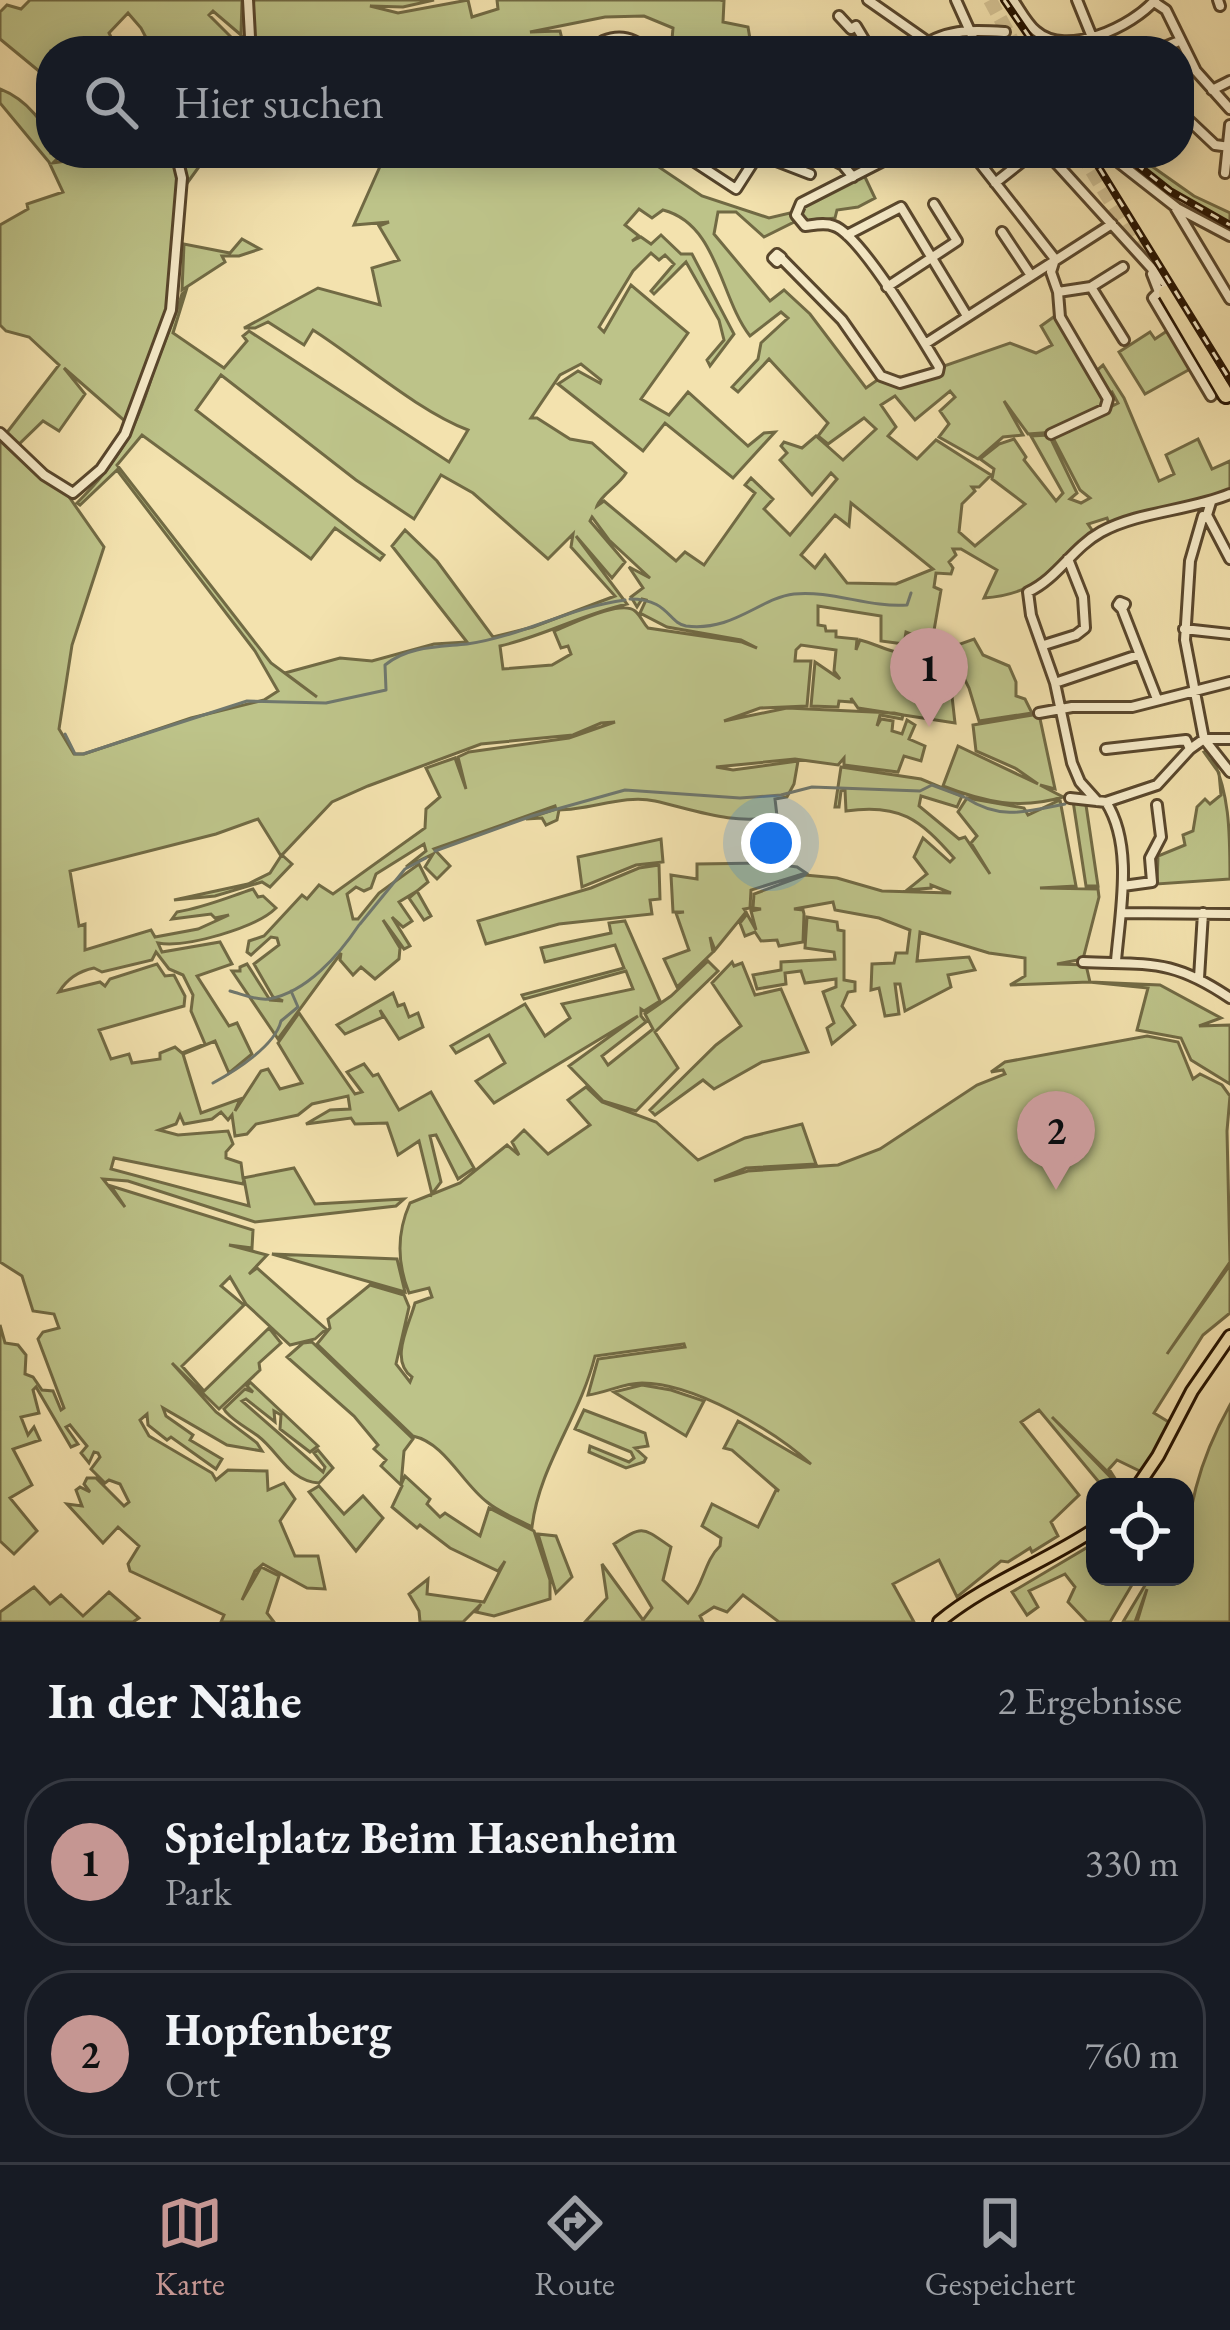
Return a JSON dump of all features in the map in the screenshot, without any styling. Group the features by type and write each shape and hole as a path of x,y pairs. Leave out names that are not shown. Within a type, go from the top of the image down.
{"highway":[{"path":"1164,291 1222,397"}],"main road":[{"path":"1143,1478 1192,1391 1230,1336"},
{"path":"939,1622 976,1594 1086,1534"}],"street":[{"path":"248,0 250,36"},
{"path":"868,0 921,36"},
{"path":"956,0 972,36"},
{"path":"1013,0 1045,36"},
{"path":"1077,0 1089,36"},
{"path":"1095,36 1130,21 1154,1 1166,10 1176,36"},
{"path":"839,16 851,28 856,26 862,36"},
{"path":"945,36 968,29 1006,32"},
{"path":"1194,64 1230,109"},
{"path":"1212,90 1230,81"},
{"path":"1194,125 1215,145 1228,147"},
{"path":"1225,173 1230,125"},
{"path":"0,433 44,475 73,494 95,476 125,434 174,302 180,168"},
{"path":"704,168 736,189 749,168"},
{"path":"795,168 810,174"},
{"path":"846,168 854,177"},
{"path":"781,259 842,320 885,380 900,382 940,370 848,235 831,224 805,226 796,214 800,203 871,168"},
{"path":"984,168 1055,259"},
{"path":"995,183 1014,168"},
{"path":"1061,168 1149,267 1164,291"},
{"path":"1128,168 1177,208 1230,236"},
{"path":"887,286 957,241 934,204"},
{"path":"848,235 901,207 967,316"},
{"path":"1177,208 1230,298"},
{"path":"925,344 1112,224"},
{"path":"1002,232 1030,274"},
{"path":"1051,434 1106,409 1108,403 1060,317 1051,272 1055,259"},
{"path":"1058,292 1091,287 1123,267"},
{"path":"1091,287 1124,340"},
{"path":"1087,792 1074,799 1101,801 1157,785 1193,742 1194,688 1184,629 1190,561 1203,512 1210,502 1230,494"},
{"path":"1203,512 1230,559"},
{"path":"1116,962 1123,886 1116,822 1101,801 1087,792 1072,763 1028,592 1044,585 1089,540 1113,526 1203,512"},
{"path":"1044,645 1085,628 1081,587 1068,559"},
{"path":"1122,609 1157,699"},
{"path":"1184,629 1230,634"},
{"path":"1054,683 1138,656"},
{"path":"1039,712 1132,707 1230,682"},
{"path":"1106,749 1230,739"},
{"path":"1193,742 1230,772"},
{"path":"1123,886 1151,884 1150,858 1161,837 1157,806"},
{"path":"1121,913 1230,914"},
{"path":"1199,978 1203,913"},
{"path":"1083,962 1145,962 1199,978 1230,998"}],"green space":[{"path":"30,0 242,0 241,35 213,11 209,15 230,36 145,36 128,13 110,36 36,36 36,69 0,39 0,12 7,5 21,9"},
{"path":"254,0 434,0 403,7 370,6 398,13 468,0 472,17 498,9 497,0 720,0 724,1 723,22 748,27 750,36 672,36 673,28 644,16 605,17 530,32 560,31 561,36 244,36 249,33"},
{"path":"0,89 34,114 36,146 0,103"},
{"path":"52,168 198,168 179,187 171,305 127,423 64,368 85,394 59,431 43,421 16,447 5,435 59,365 29,337 0,325 0,225 28,209 27,204 63,192"},
{"path":"379,168 660,168 702,196 769,218 790,213 794,222 764,237 736,212 718,212 714,234 770,301 784,290 810,314 866,388 883,376 904,380 1010,343 1036,353 1052,345 1041,326 1055,316 1106,406 1055,432 1028,434 1004,401 1023,435 1003,437 978,459 939,437 949,424 940,411 955,397 950,391 915,420 895,396 881,405 896,427 888,436 917,459 936,440 991,475 979,487 972,487 975,491 962,504 959,532 975,546 1025,504 992,479 994,469 980,459 999,444 1014,439 1056,501 1063,493 1031,436 1049,435 1077,493 1070,499 1081,503 1090,498 1080,490 1052,436 1118,403 1095,372 1103,365 1124,398 1159,481 1174,474 1166,455 1198,439 1212,469 1230,461 1230,491 1110,526 1107,518 1088,524 1094,533 1058,568 1002,596 984,598 997,570 953,549 951,574 936,573 934,587 941,590 932,642 906,632 904,644 881,641 881,616 818,606 818,625 836,631 836,637 857,639 856,650 860,640 929,661 945,671 955,723 880,715 877,726 881,719 893,721 892,731 902,734 907,720 915,725 909,739 925,746 921,761 904,756 898,772 844,765 844,758 838,765 795,759 716,767 733,770 798,761 787,797 775,799 777,816 761,819 715,816 643,799 559,810 557,820 546,825 542,818 526,819 555,806 434,849 450,866 437,879 425,867 433,854 406,867 426,851 424,844 376,874 371,888 356,887 347,894 353,919 358,919 379,893 419,864 428,882 399,902 412,921 403,927 392,917 410,946 404,949 383,920 400,948 399,959 375,979 361,967 353,975 340,960 341,953 278,1039 232,971 247,964 270,1000 283,1001 273,997 254,964 279,945 277,938 271,937 251,955 249,941 264,936 302,895 307,899 319,885 333,894 425,828 426,809 440,797 426,768 455,758 466,789 458,757 469,752 569,738 615,722 573,735 481,744 332,802 282,855 292,864 270,887 262,882 215,896 174,900 248,884 270,873 281,856 258,819 70,871 79,926 85,924 85,950 151,930 155,937 198,929 229,915 172,919 177,912 253,889 276,908 220,935 158,943 162,952 220,942 232,964 197,976 229,1026 237,1023 252,1054 229,1073 215,1041 183,1054 201,1113 240,1099 235,1111 261,1071 268,1069 280,1089 302,1083 278,1043 299,1013 355,1094 362,1092 347,1072 364,1064 373,1076 378,1074 399,1110 431,1092 474,1168 458,1179 436,1135 430,1136 441,1182 432,1194 419,1141 398,1155 387,1123 355,1124 351,1118 306,1124 330,1110 350,1109 348,1096 312,1104 298,1115 256,1124 247,1134 235,1136 232,1115 228,1120 221,1112 212,1119 184,1124 180,1115 176,1124 159,1130 178,1135 228,1131 233,1144 226,1158 241,1163 243,1178 294,1168 315,1204 404,1199 396,1206 255,1222 128,1181 103,1179 125,1207 111,1186 253,1230 252,1248 229,1245 267,1255 249,1274 257,1268 326,1329 315,1339 290,1345 246,1304 230,1277 221,1286 244,1305 182,1366 204,1391 269,1328 281,1343 219,1409 172,1363 216,1412 262,1451 227,1445 163,1408 166,1416 193,1435 190,1440 222,1459 216,1469 148,1425 147,1414 140,1420 149,1436 212,1473 216,1480 228,1470 267,1471 268,1490 284,1483 295,1499 280,1521 295,1556 318,1556 325,1589 307,1588 263,1564 255,1571 242,1600 261,1567 279,1576 267,1613 274,1622 221,1622 224,1615 130,1571 128,1564 139,1546 118,1527 103,1543 67,1504 82,1506 76,1490 90,1492 84,1484 87,1478 96,1478 124,1506 129,1502 120,1484 105,1483 91,1469 100,1457 94,1452 89,1463 81,1453 87,1446 70,1425 66,1427 78,1444 71,1447 36,1387 39,1413 21,1417 28,1435 34,1427 40,1440 13,1449 32,1485 10,1498 37,1531 14,1554 0,1541 0,1325 5,1343 18,1345 26,1355 25,1374 42,1390 53,1391 61,1410 64,1408 38,1339 43,1332 59,1328 54,1314 33,1311 22,1276 0,1262 0,435 67,494 104,547 72,645 59,729 74,754 264,700 278,691 255,651 117,470 77,503 104,473 132,429 186,291 173,333 224,368 247,341 243,336 249,331 449,462 468,430 409,398 313,330 304,345 268,322 244,328 318,288 380,305 372,268 399,260 379,226 389,222 354,225","holes":["639,209 652,218 663,210 696,230 750,336 781,312 788,318 761,343 758,359 732,387 738,392 769,359 828,423 818,436 828,444 864,418 876,429 843,460 816,436 802,448 784,442 781,446 787,453 780,460 812,495 831,473 837,479 790,535 764,509 773,499 751,478 745,485 755,493 704,565 685,552 676,561 604,501 597,506 626,473 592,443 570,439 531,418 560,375 581,364 600,383 578,371 558,384 643,451 665,423 733,478 775,432 764,433 748,446 688,392 669,415 641,399 688,333 631,285 604,332 599,327 633,271 651,253 659,260 665,255 674,264 651,291 654,294 686,262 719,320 724,340 707,360 710,366 734,334 692,254 681,254 661,235 651,244 641,237 632,241 639,236 625,225","221,375 414,519 441,475 473,493 548,559 573,534 571,547 615,596 493,637 437,561 405,530 392,546 467,642 434,644 372,661 340,658 285,673 317,697 271,663 117,465 142,435 311,559 335,528 380,560 384,555 196,410","851,503 933,569 896,584 847,583 825,555 815,568 801,555 835,515 849,526","592,517 650,578 629,567 643,588 631,597 637,607 646,600 640,613 667,627 741,640 757,648 648,628 635,611 619,608 554,631 561,648 568,646 571,654 552,665 503,669 500,646 627,604 576,536 612,578 625,562 590,521","801,645 836,650 834,671 840,679 815,662 811,706 838,707 839,701 852,702 851,698 858,708 889,713 787,708 724,721 760,708 807,706 811,661 795,661","156,952 169,969 183,975 205,1044 182,1053 175,1047 160,1053 160,1059 132,1063 129,1054 111,1059 99,1030 184,1006 185,996 174,975 165,976 157,964 110,979 105,986 100,982 59,992 83,971 102,972 152,960","114,1158 243,1184 244,1179 249,1206 111,1169"]},
{"path":"1143,168 1154,168 1194,196 1230,213 1230,223 1168,188"},
{"path":"864,175 875,198 837,210 835,218 805,222 801,217 802,205"},
{"path":"242,239 260,249 222,256 225,262 182,290 184,244 230,253"},
{"path":"1170,329 1192,368 1145,394 1119,352 1150,332 1155,339"},
{"path":"974,639 983,655 1009,666 1016,696 1025,699 1032,713 979,721 949,648"},
{"path":"1039,714 1055,789 1040,785 1063,797 1002,802 943,786 958,746 1038,784 976,751 973,725"},
{"path":"841,767 921,779 962,796 957,807 921,796 919,806 959,839 965,837 990,874 971,843 977,836 958,812 967,798 1024,808 1028,815 1060,800 1076,886 1040,888 1098,889 1099,897 1083,959 1057,964 1086,965 1090,982 1160,985 1221,1018 1199,1026 1230,1025 1230,1084 1191,1060 1181,1038 1137,1030 1148,988 1089,982 1010,985 1025,976 1025,958 989,953 920,932 917,961 969,957 975,970 948,975 951,987 905,1011 900,984 895,984 899,1014 885,1016 879,988 871,990 872,964 894,963 896,953 907,953 910,930 879,918 835,910 833,902 794,909 803,910 803,942 779,946 777,940 761,941 755,932 745,936 740,923 747,914 756,930 751,911 761,909 753,908 754,894 805,875 882,891 951,893 931,885 907,890 927,874 914,857 923,838 950,862 954,858 907,817 880,809 846,811 845,790 835,807"},
{"path":"1219,776 1227,812 1230,879 1157,884 1158,856 1185,845 1183,835 1193,831 1197,807 1221,795"},
{"path":"1073,801 1086,805 1098,886 1086,886"},
{"path":"661,839 663,862 636,865 582,887 578,857"},
{"path":"769,863 806,873 751,890 750,908 744,909 715,950 710,937 713,952 677,987 664,959 689,950 676,913 684,912 673,912 671,875 697,879 697,864"},
{"path":"659,865 660,899 650,900 652,914 559,924 486,944 478,921"},
{"path":"417,891 431,916 424,920 409,898"},
{"path":"807,917 837,922 838,930 844,931 844,980 855,982 855,991 848,992 842,1006 855,1025 832,1044 827,1028 834,1023 823,992 836,987 836,979 805,983 801,971 785,973 786,984 757,989 753,975 781,970 781,962 835,959 834,952 805,948"},
{"path":"625,921 660,1001 641,1009 646,1022 602,1056 608,1065 653,1029 645,1014 708,961 718,971 655,1032 678,1068 636,1111 603,1101 569,1066 638,1016 494,1103 476,1081 505,1063 489,1035 456,1053 451,1046 525,1004 545,1036 570,1018 562,1004 633,989 626,971 524,999 522,995 624,968 615,945 545,962 541,948 611,933 609,923"},
{"path":"732,962 734,966 742,963 755,995 781,989 808,1052 762,1062 714,1089 703,1080 655,1115 650,1110 741,1026 712,983"},
{"path":"393,993 409,1017 418,1013 423,1027 399,1039 380,1010 383,1017 345,1034 337,1025"},
{"path":"1147,1036 1178,1042 1193,1079 1200,1074 1222,1085 1230,1096 1230,1262 1167,1354 1230,1265 1230,1313 1203,1335 1154,1413 1172,1424 1144,1473 1117,1460 1109,1469 1114,1478 1052,1417 1111,1478 1096,1478 1039,1410 1021,1422 1079,1495 1051,1522 1058,1536 1032,1552 1030,1548 1008,1562 1001,1561 957,1597 939,1560 893,1584 914,1622 779,1622 743,1595 727,1612 714,1607 700,1616 703,1622 585,1622 607,1598 602,1564 643,1620 652,1608 614,1544 631,1534 648,1532 671,1547 663,1580 688,1603 720,1546 721,1538 702,1526 712,1504 758,1527 779,1491 724,1448 738,1421 811,1464 755,1423 685,1391 642,1383 588,1395 598,1359 684,1344 595,1356 543,1483 532,1527 487,1502 444,1455 413,1436 317,1344 330,1328 328,1319 370,1285 404,1295 409,1307 396,1364 410,1382 412,1377 402,1362 403,1342 415,1303 432,1297 429,1288 409,1293 402,1270 401,1236 410,1203 460,1183 507,1145 519,1155 512,1142 524,1130 548,1154 590,1125 568,1100 586,1087 602,1102 656,1122 698,1160 745,1138 802,1124 816,1164 746,1168 714,1181 748,1171 838,1165 880,1149 977,1085 1005,1074 1003,1070 991,1072 1005,1062"},
{"path":"272,1254 397,1259 405,1292"},
{"path":"312,1342 413,1439 404,1451 401,1485 405,1476 430,1499 427,1504 440,1517 445,1513 480,1536 489,1508 534,1531 550,1580 550,1599 494,1616 476,1612 481,1604 463,1622 420,1622 409,1594 428,1579 427,1594 484,1602 505,1561 498,1571 450,1548 392,1507 402,1486 381,1466 386,1460 374,1449 378,1445 354,1416 287,1357 303,1343"},
{"path":"250,1382 318,1446 310,1452 280,1429 281,1415 274,1411 275,1422 246,1399 242,1401 323,1472 325,1467 314,1453 318,1450 333,1468 319,1483 292,1471 226,1412 245,1389 253,1392 247,1386"},
{"path":"642,1385 704,1401 686,1436 614,1392"},
{"path":"1230,1405 1230,1622 1137,1622 1147,1589 1135,1622 1123,1622 1145,1586 1194,1586 1194,1499 1210,1446"},
{"path":"584,1410 645,1433 648,1446 635,1448 646,1458 644,1462 626,1468 589,1452 590,1446 629,1462 634,1458 631,1452 575,1429"},
{"path":"319,1486 344,1514 363,1496 383,1518 356,1551 309,1492"},
{"path":"538,1534 556,1536 572,1577 556,1593"},
{"path":"1086,1548 1086,1586 1131,1586 1110,1622 1087,1622 1068,1602 1075,1587 1065,1574 1029,1591 1038,1607 1027,1615 1012,1592"},
{"path":"34,1587 50,1604 61,1595 83,1616 109,1592 139,1618 133,1622 0,1622 0,1612"}],"waterway":[{"path":"630,599 653,603 680,624 703,627 794,594 907,605 911,593"},
{"path":"65,734 75,754 83,754 247,701 326,703 386,690 385,665 404,654 488,640 625,600"},
{"path":"435,851 532,816 625,790 740,798 812,787 920,791 932,785 964,797"},
{"path":"966,798 1003,812 1065,804"},
{"path":"360,924 405,869 426,858"},
{"path":"230,991 264,999 296,989 332,960 359,925"},
{"path":"213,1083 271,1040 281,1021 298,1007 291,991"}],"tunnel":[{"path":"990,0 1010,36"},
{"path":"1090,168 1147,261"}],"railway":[{"path":"1004,0 1029,36"},
{"path":"1099,168 1230,380"},
{"path":"1141,168 1170,191 1230,225"}],"place":[{"name":"Spielplatz Beim Hasenheim","path":"929,727"},
{"name":"Hopfenberg","path":"1056,1190"}]}
